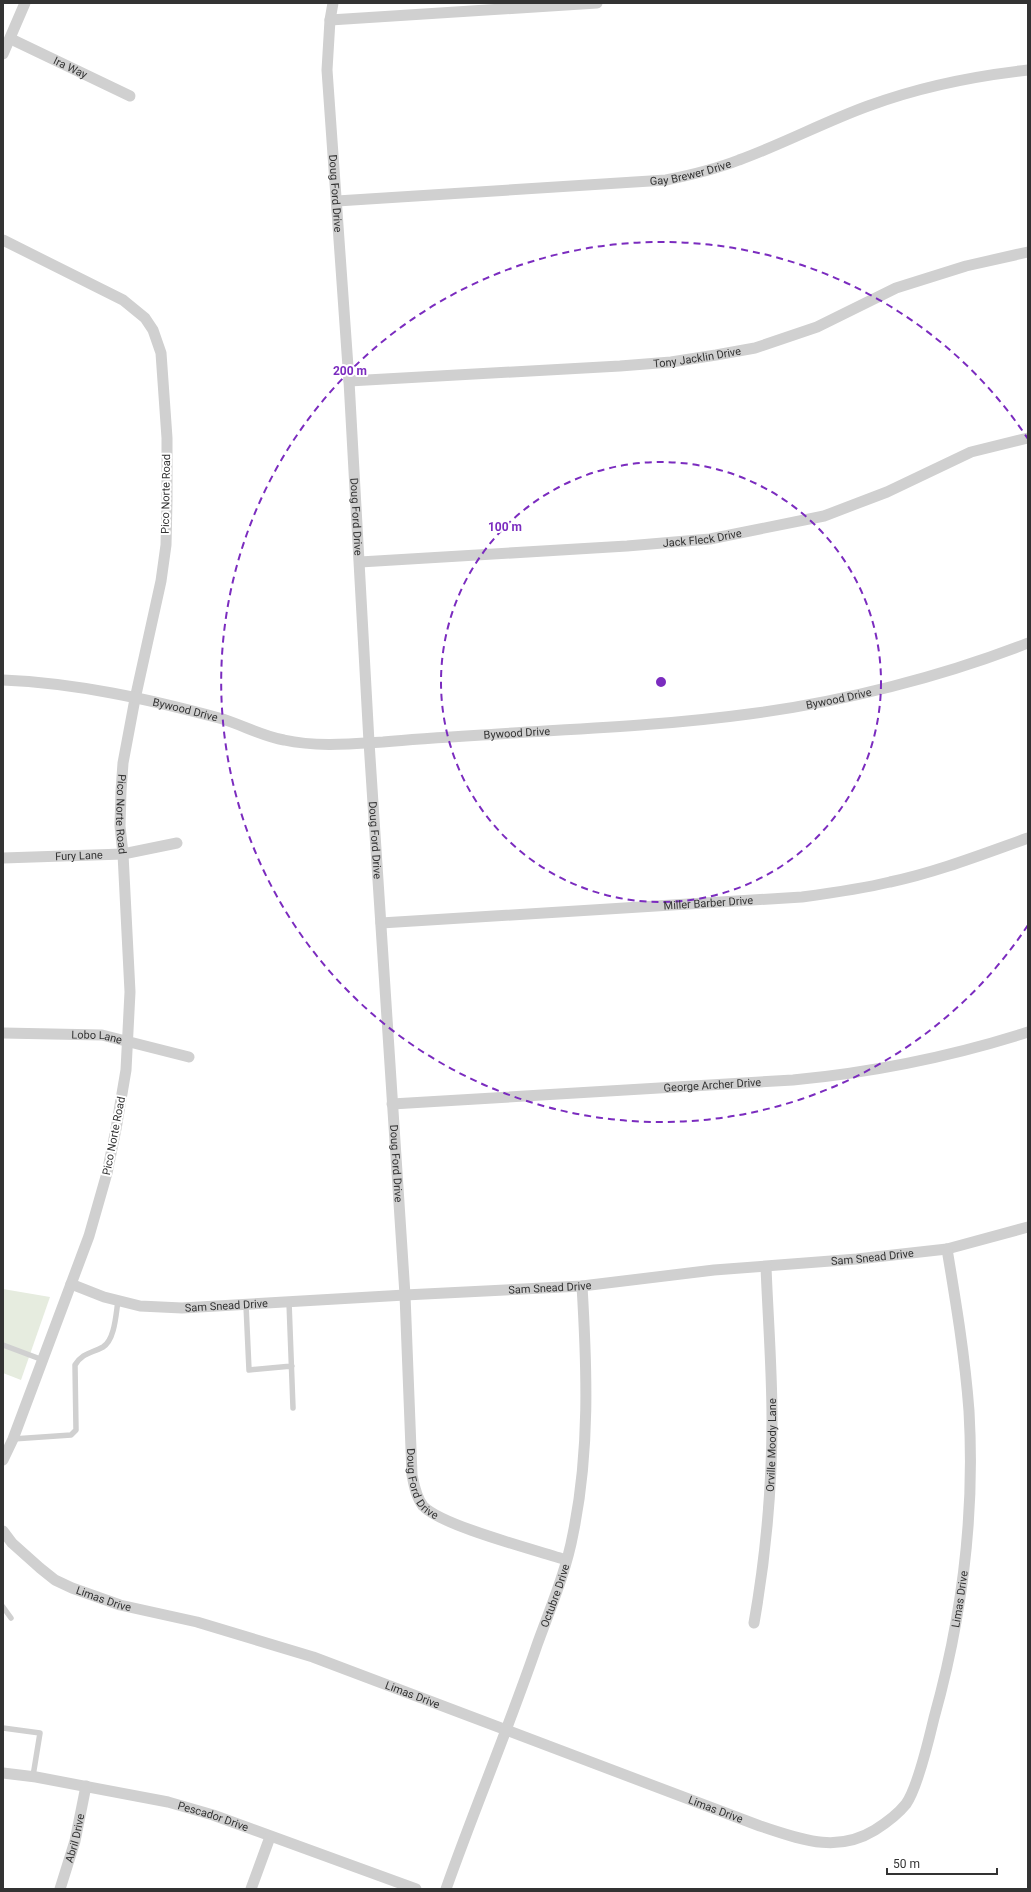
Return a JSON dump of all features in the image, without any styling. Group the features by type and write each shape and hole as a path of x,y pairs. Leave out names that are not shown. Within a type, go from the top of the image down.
{"street":[{"path":"3,54 25,3"},
{"name":"Doug Ford Drive","path":"333,3 330,20 327,70 349,381 369,742 405,1295 412,1474 416,1492 422,1504 437,1516 566,1560"},
{"path":"330,20 597,3"},
{"name":"Ira Way","path":"10,39 130,96"},
{"name":"Gay Brewer Drive","path":"337,201 666,180 693,175 739,161 829,121 892,98 966,78 1028,70"},
{"name":"Pico Norte Road","path":"3,240 123,300 145,318 158,342 161,354 167,438 166,545 156,607 135,699 123,763 121,791 120,826 123,854 130,992 126,1070 107,1173 89,1236 13,1439 3,1460"},
{"name":"Tony Jacklin Drive","path":"349,381 671,362 754,348 817,327 896,288 966,266 1028,252"},
{"name":"Jack Fleck Drive","path":"360,562 627,546 710,539 824,516 887,492 972,452 1028,438"},
{"name":"Bywood Drive","path":"3,680 39,681 92,689 135,699 162,703 226,720 283,740 326,744 673,722 776,710 833,699 926,676 1028,643"},
{"name":"Miller Barber Drive","path":"381,923 802,896 842,892 891,882 924,873 1028,838"},
{"name":"Fury Lane","path":"3,858 123,854 177,843"},
{"name":"George Archer Drive","path":"392,1104 793,1080 846,1075 936,1059 1028,1032"},
{"name":"Lobo Lane","path":"3,1033 102,1035 189,1057"},
{"name":"Sam Snead Drive","path":"71,1284 118,1300 140,1306 158,1308 246,1305 582,1286 714,1270 766,1267 947,1249 1028,1227"},
{"name":"Limas Drive","path":"3,1531 12,1543 40,1568 55,1580 72,1588 120,1605 197,1622 306,1655 391,1688 506,1729 552,1749 760,1826 812,1842 834,1843 856,1838 874,1830 901,1809 911,1794 944,1684 956,1630 968,1536 970,1476 969,1412 965,1367 947,1249"},
{"name":"Orville Moody Lane","path":"754,1623 767,1532 771,1472 772,1419 766,1267"},
{"name":"Octubre Drive","path":"446,1889 554,1599 573,1535 585,1444 587,1364 582,1286"},
{"name":"Pescador Drive","path":"3,1773 33,1776 168,1802 213,1815 416,1889"},
{"name":"Abril Drive","path":"60,1889 75,1841 86,1786"},
{"path":"251,1889 270,1837"}],"lane":[{"path":"13,1439 71,1435 76,1430 75,1364 79,1358 90,1351 104,1346 108,1341 111,1336 118,1300"},
{"path":"289,1302 293,1408"},
{"path":"246,1305 249,1370 292,1366"},
{"path":"3,1345 43,1360"},
{"path":"3,1607 11,1618"},
{"path":"3,1728 40,1733 33,1776"}],"shaded area":[{"path":"3,1289 50,1297 21,1380 3,1373"}]}
